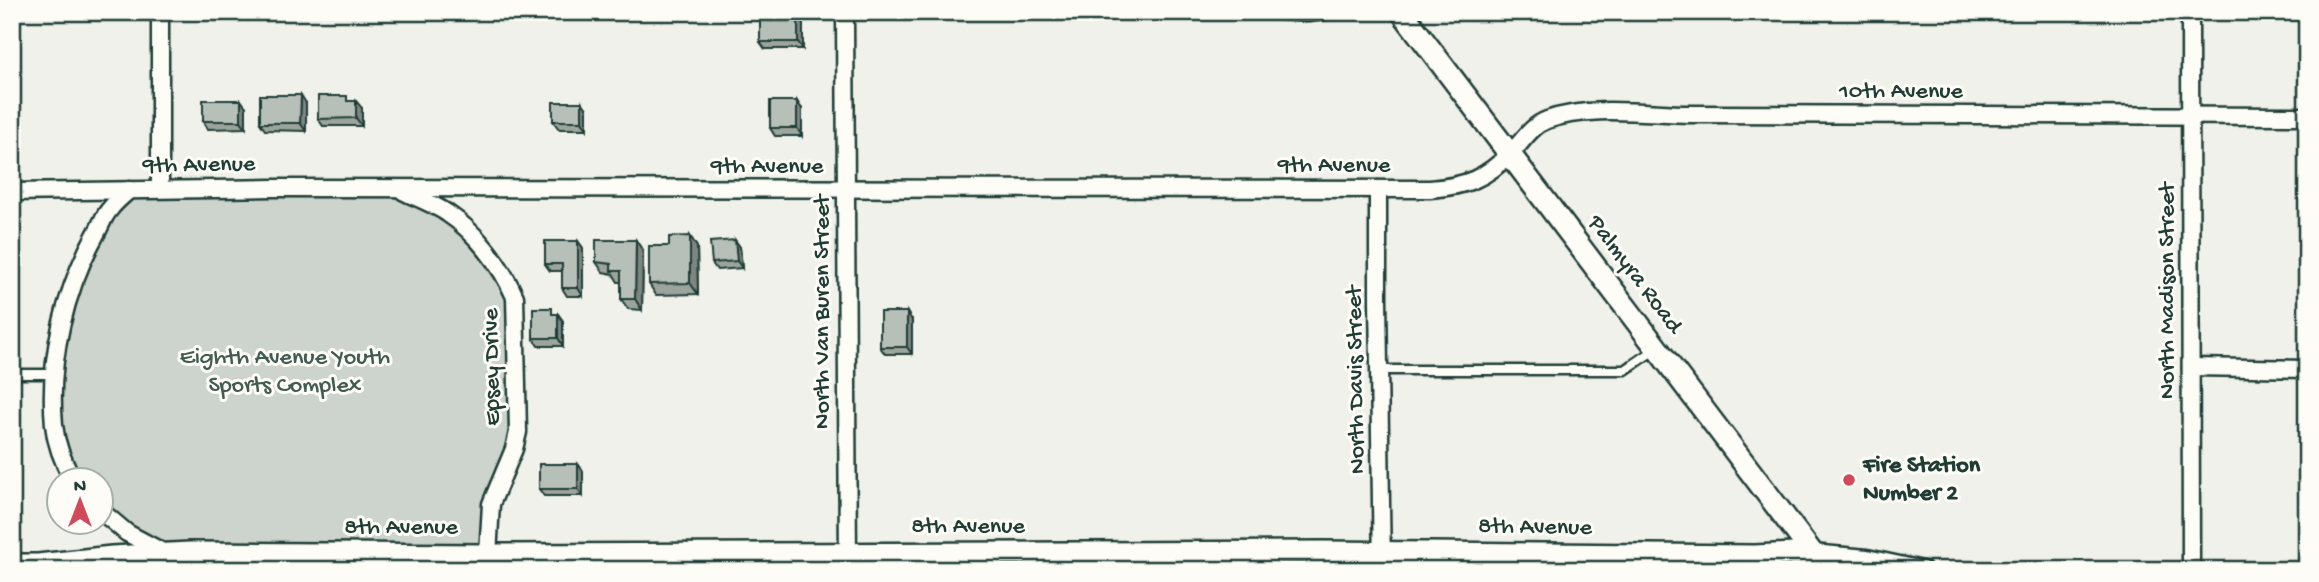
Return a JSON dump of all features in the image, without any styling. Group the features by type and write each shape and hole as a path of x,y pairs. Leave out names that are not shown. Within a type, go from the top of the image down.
{"street":[{"path":"160,12 160,189"},
{"name":"North Van Buren Street","path":"845,12 849,561"},
{"name":"Palmyra Road","path":"1402,12 1819,561"},
{"name":"North Madison Street","path":"2190,12 2191,570"},
{"name":"10th Avenue","path":"1511,154 1534,127 1546,120 1594,112 2307,116"},
{"name":"9th Avenue","path":"12,192 398,188 845,190 1457,187 1478,179 1511,154"},
{"name":"Epsey Drive","path":"398,188 447,213 478,241 507,278 515,297 518,432 514,449 491,504 488,555"},
{"name":"North Davis Street","path":"1378,189 1382,561"},
{"path":"67,466 58,446 54,426 55,374 63,318 75,277 86,252 110,209 129,190"},
{"path":"2191,368 2307,369"},
{"path":"116,524 127,533 159,550 162,562"},
{"name":"8th Avenue","path":"12,565 38,565 112,556 162,562 488,555 849,561 1382,561 1755,556 1819,561 1867,558 1923,570"}],"lane":[{"path":"1235,12 1310,17 1345,12"},
{"path":"1379,370 1625,370 1656,349"},
{"path":"12,374 55,374"}],"green space":[{"name":"Eighth Avenue Youth Sports Complex","path":"397,189 446,214 492,260 513,297 516,432 486,553 163,552 116,520 116,466 68,466 59,446 56,366 88,252 130,192"}],"building":[{"path":"760,15 798,15 798,42 760,42"},
{"path":"260,95 301,95 300,123 260,123"},
{"path":"318,96 347,96 347,101 356,101 356,118 318,119"},
{"path":"203,100 241,100 241,121 203,121"},
{"path":"770,101 797,101 797,128 770,128"},
{"path":"553,102 582,102 582,121 553,121"},
{"path":"690,236 690,283 649,284 649,246 669,246 669,237"},
{"path":"596,240 636,240 635,299 621,299 621,271 611,271 611,264 596,262"},
{"path":"735,240 737,261 712,263 710,242"},
{"path":"545,241 578,241 578,288 562,288 562,264 545,264"},
{"path":"533,308 552,308 552,314 558,314 558,338 533,338"},
{"path":"880,312 907,312 907,347 880,347"},
{"path":"539,464 578,464 578,489 539,489"}],"place":[{"name":"Fire Station Number 2","path":"1849,480"}]}
